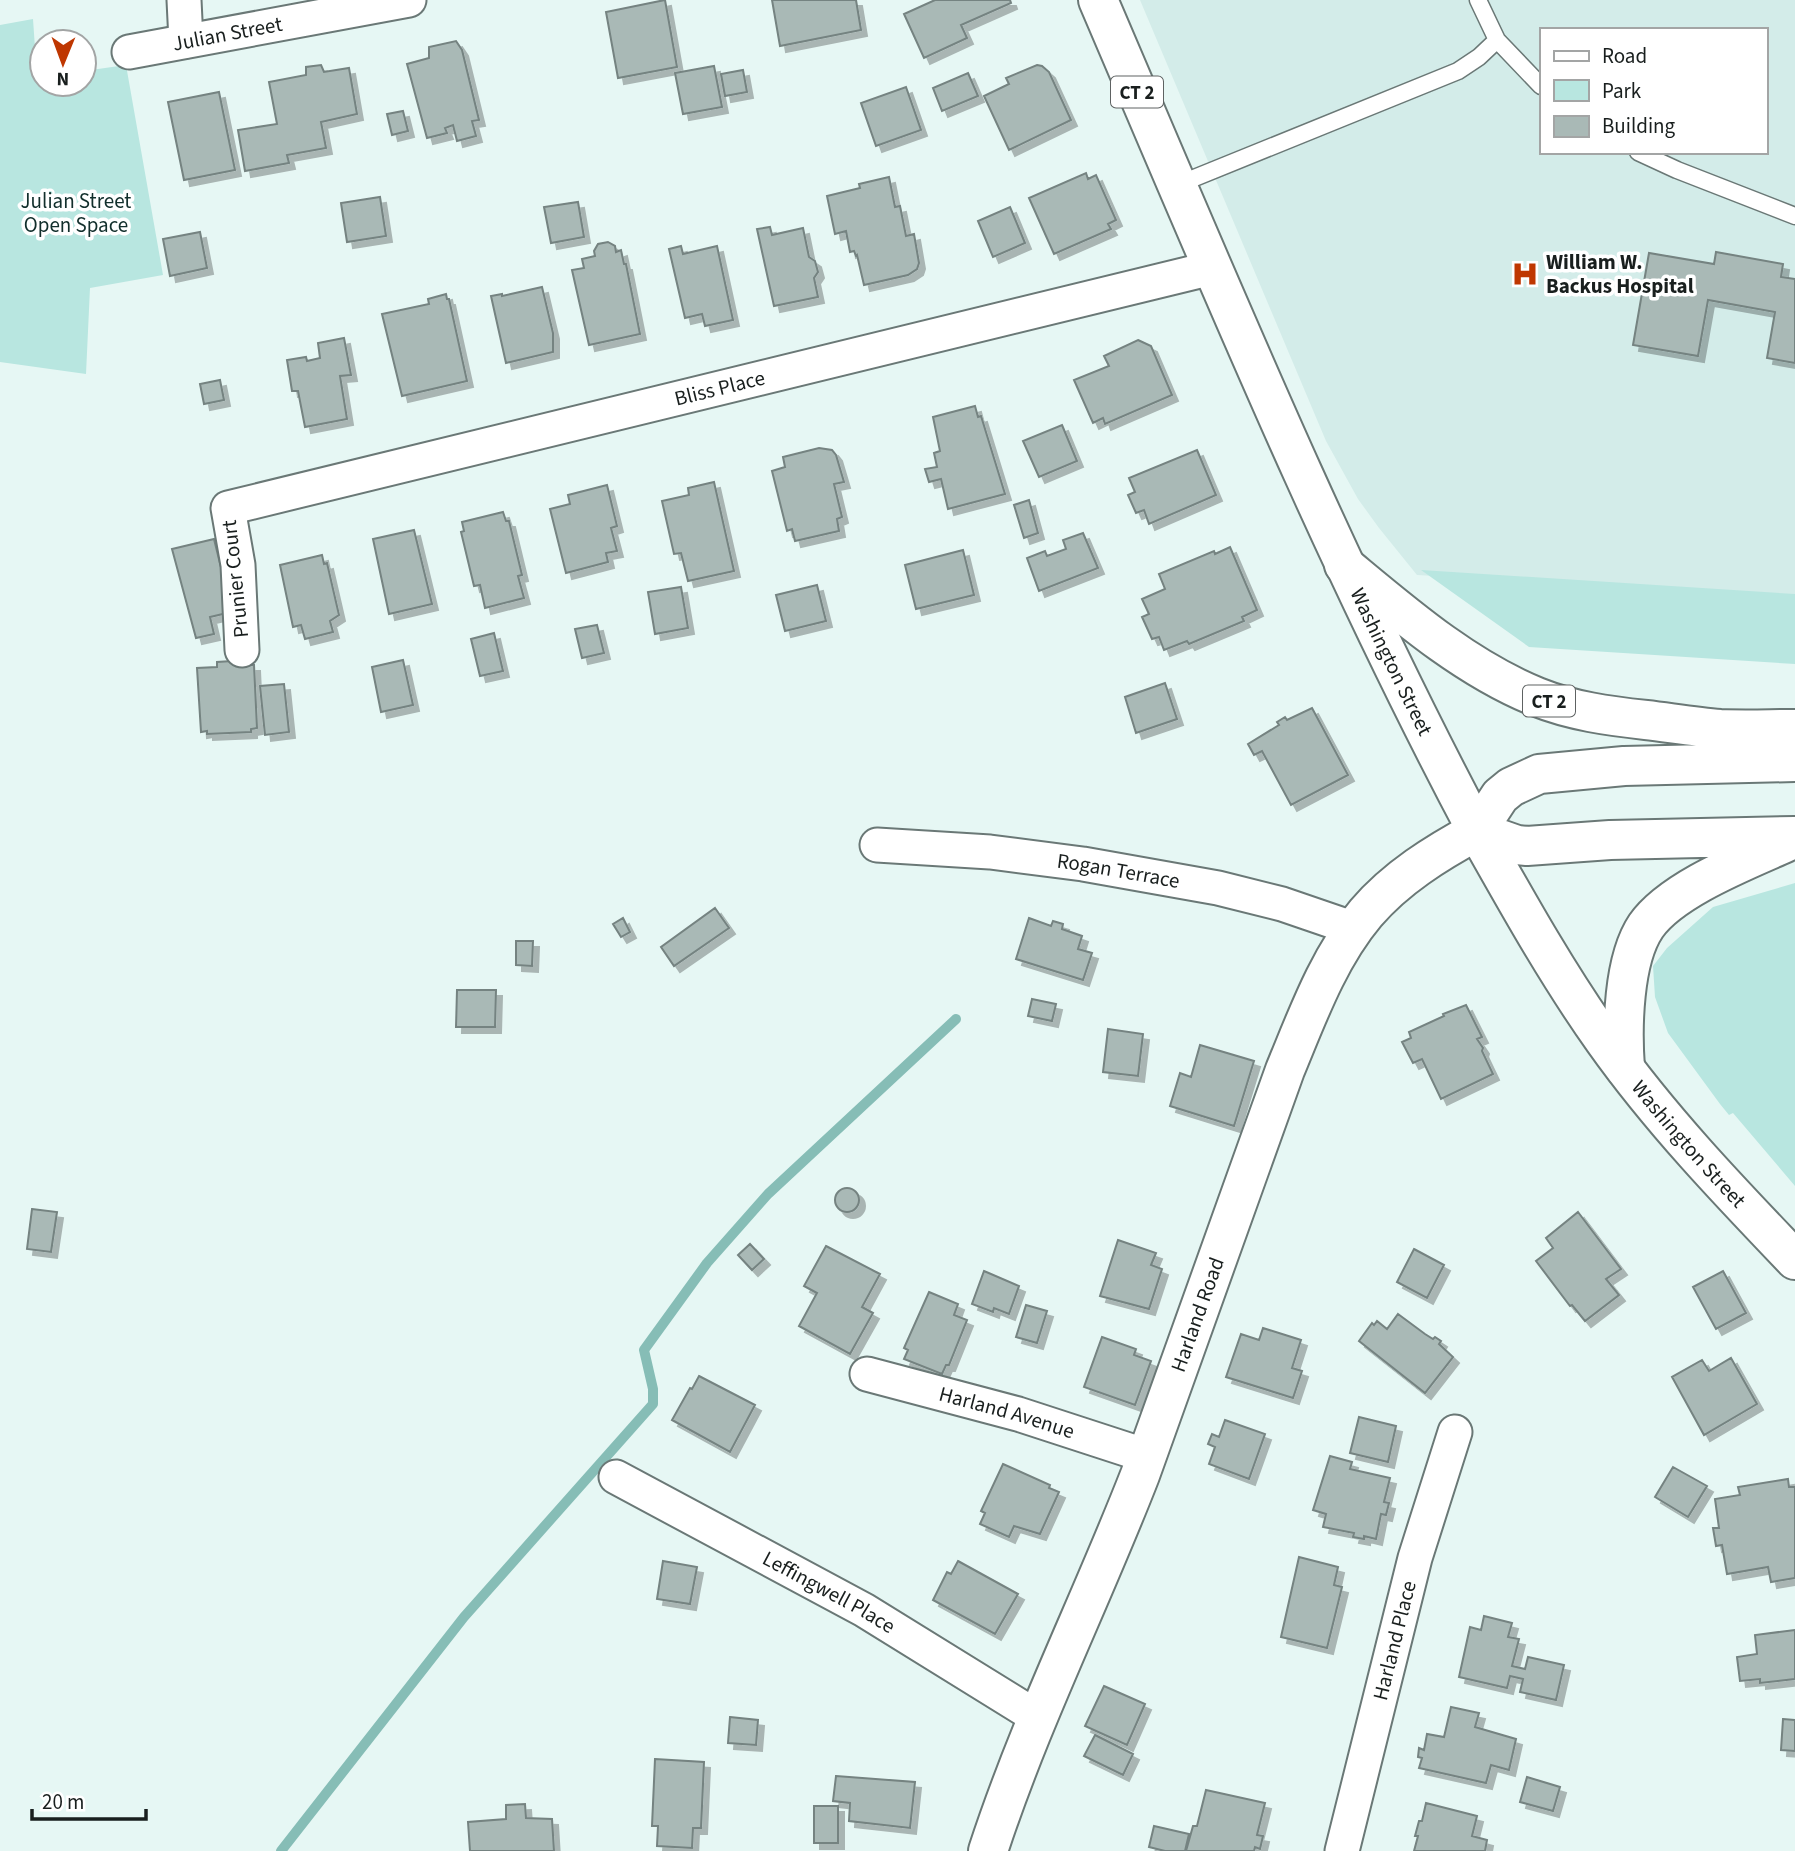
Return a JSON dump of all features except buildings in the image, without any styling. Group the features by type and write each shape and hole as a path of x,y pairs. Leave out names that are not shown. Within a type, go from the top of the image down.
{"main road":[{"name":"Washington Street","path":"1098,0 1269,401 1344,565 1477,831 1557,968 1589,1019 1625,1068 1679,1134 1795,1260"},
{"name":"CT 2","path":"1344,565 1390,604 1451,648 1508,683 1536,696 1578,710 1619,717 1721,729 1795,729"},
{"path":"1795,762 1624,766 1539,775 1511,787 1500,796 1477,831 1527,846 1610,840 1795,837"},
{"name":"Harland Road","path":"988,1851 1008,1790 1037,1717 1117,1534 1285,1070 1323,982 1354,929 1383,895 1444,849 1477,831"},
{"path":"1625,1068 1624,1037 1629,976 1645,927 1666,906 1696,886 1795,837"}],"street":[{"path":"184,0 186,41"},
{"name":"Julian Street","path":"129,52 409,0"},
{"name":"Bliss Place","path":"228,508 1212,268"},
{"name":"Prunier Court","path":"228,508 238,565 242,650"},
{"name":"Rogan Terrace","path":"877,845 990,852 1083,864 1231,891 1282,904 1354,929"},
{"name":"Harland Avenue","path":"867,1374 1018,1415 1147,1456"},
{"name":"Harland Place","path":"1342,1851 1415,1559 1455,1432"},
{"name":"Leffingwell Place","path":"616,1477 863,1611 1037,1717"}],"lane":[{"path":"1478,0 1497,40 1540,85"},
{"path":"1177,185 1458,71 1479,57 1497,40"},
{"path":"1643,154 1795,216"}],"shaded area":[{"name":"William W. Backus Hospital","path":"1140,0 1795,0 1795,596 1417,575 1358,499 1326,441"}],"green space":[{"name":"Julian Street Open Space","path":"33,19 34,28 28,28 28,98 98,98 98,69 126,65 163,275 90,288 86,374 0,362 0,25"},
{"path":"1421,570 1795,594 1795,664 1529,647"},
{"path":"1795,883 1795,1186 1733,1113 1729,1115 1668,1033 1655,997 1653,966 1667,948 1713,907"}],"waterway":[{"path":"281,1851 464,1617 653,1404 653,1389 644,1350 707,1263 768,1194 956,1019"}],"place":[{"name":"William W. Backus Hospital","path":"1525,274"}]}
